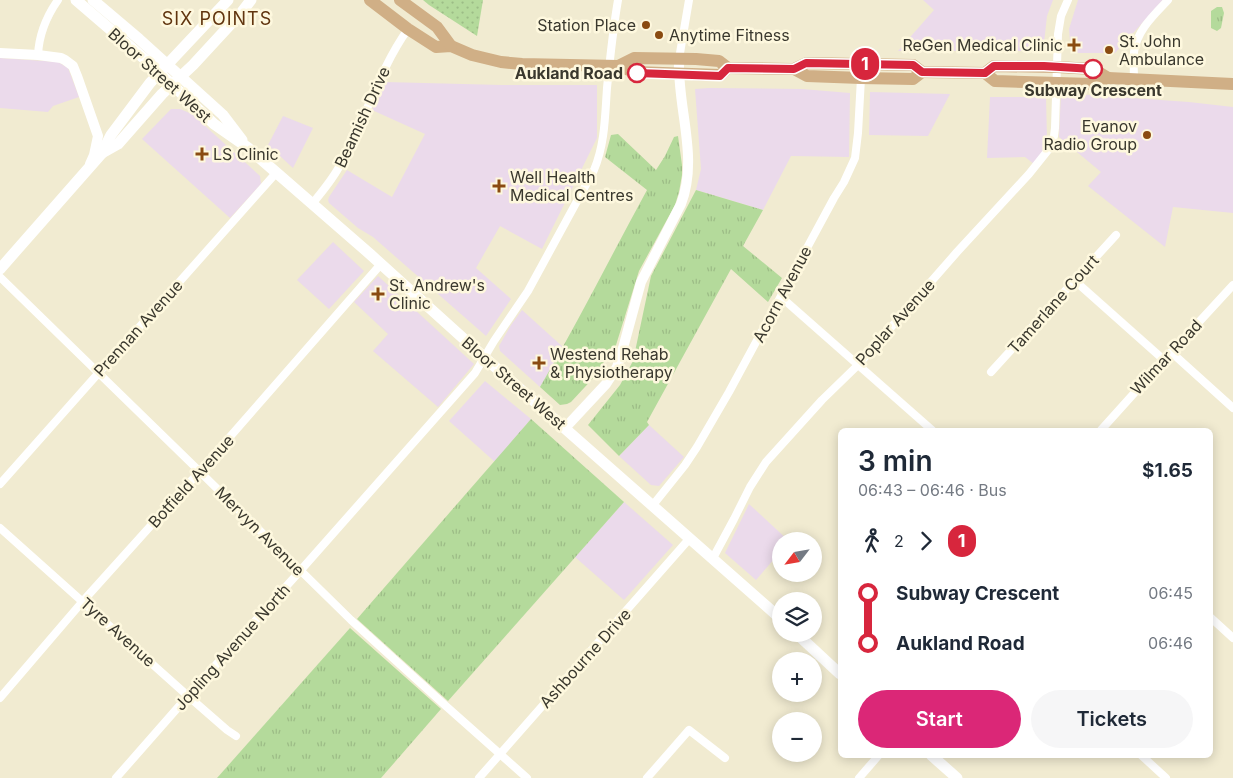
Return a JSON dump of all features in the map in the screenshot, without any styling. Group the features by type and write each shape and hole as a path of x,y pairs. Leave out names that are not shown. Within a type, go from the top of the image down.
{"main road":[{"name":"Bloor Street West","path":"76,0 164,69 181,76 223,114 247,147"},
{"name":"Bloor Street West","path":"93,0 164,69 172,85 214,124 247,147 772,611"},
{"path":"0,269 102,153 111,135 150,83 228,0"},
{"path":"102,153 118,144 251,0"},
{"path":"370,0 408,29 436,46 452,46 472,55 508,63 614,66 634,72 720,76 728,68"},
{"path":"400,0 437,27 452,46"},
{"path":"614,66 634,58 719,61 728,68 794,69 807,76 913,79 922,72"},
{"path":"794,69 806,63 913,65 922,72 985,73 995,81 1092,84 1108,78 1233,84"},
{"path":"985,73 994,66 1057,67 1093,69 1108,78"},
{"path":"806,642 838,672"},
{"path":"934,758 957,778"}],"street":[{"path":"38,55 43,28 58,0"},
{"name":"Jopling Avenue North","path":"116,778 475,373 485,358 494,341 528,291 598,160 614,66 611,42 618,0"},
{"path":"565,428 606,384 617,367 624,348 640,282 686,192 689,159 678,75 689,0"},
{"path":"1057,67 1059,24 1068,0"},
{"path":"1134,79 1134,52 1137,39 1144,27 1168,0"},
{"name":"Beamish Drive","path":"312,204 340,166 390,57 408,29"},
{"path":"0,53 61,58 73,66 98,136 94,155 84,174"},
{"name":"Acorn Avenue","path":"653,505 697,448 846,179 855,158 858,136 860,64"},
{"name":"Poplar Avenue","path":"713,558 750,487 766,462 822,400 858,365 957,252 1029,174 1049,149 1055,128 1057,67"},
{"name":"Prennan Avenue","path":"0,484 276,173"},
{"name":"Tamerlane Court","path":"991,372 1116,235"},
{"name":"Botfield Avenue","path":"0,698 83,601 200,471 381,264"},
{"name":"Mervyn Avenue","path":"0,277 364,632 528,778"},
{"path":"1074,280 1164,360"},
{"name":"Wilmar Road","path":"1102,428 1233,286"},
{"path":"781,297 930,428"},
{"path":"1171,352 1233,408"},
{"name":"Tyre Avenue","path":"0,528 188,696 236,736"},
{"name":"Ashbourne Drive","path":"479,778 690,538"},
{"path":"1213,620 1233,638"},
{"path":"648,778 689,730 725,758"},
{"path":"859,778 876,758"},
{"path":"1144,758 1166,778"}],"shaded area":[{"path":"923,0 1053,0 1047,16 1044,43 1025,51 898,51 934,10"},
{"path":"1078,0 1163,0 1115,53 1071,53 1069,29"},
{"path":"0,58 58,62 68,68 79,97 53,106 48,112 0,108"},
{"path":"385,82 597,85 597,138 542,249 500,226 476,268 511,299 486,336 373,237 358,228 329,203 329,197 347,170 392,197 425,134 372,110"},
{"path":"695,89 802,89 850,93 849,157 791,156 763,210 696,190 701,169"},
{"path":"870,92 950,94 928,136 869,135"},
{"path":"1061,93 1233,107 1233,213 1173,207 1165,247 1088,186 1101,172 1059,137"},
{"path":"990,97 1046,97 1047,139 1045,148 1034,164 1025,157 987,158"},
{"path":"171,109 180,109 192,114 260,176 261,184 230,218 142,139"},
{"path":"283,116 313,128 293,168 268,145"},
{"path":"333,242 364,271 329,309 297,280"},
{"path":"378,276 474,364 438,407 373,351 388,334 354,302"},
{"path":"522,310 563,347 540,387 500,351 499,346"},
{"path":"485,381 531,419 495,462 449,421"},
{"path":"649,425 684,457 659,486 651,485 619,456"},
{"path":"624,502 673,545 624,600 575,557"},
{"path":"749,504 779,532 772,532 772,561 756,580 725,553"}],"green space":[{"path":"423,0 483,0 477,36 429,5"},
{"path":"1217,7 1222,7 1224,13 1221,28 1217,31 1211,28 1211,11"},
{"path":"618,134 656,170 674,137 678,136 682,165 679,192 675,205 639,271 612,358 607,357 597,374 571,402 560,405 540,387 647,190 605,157 611,135"},
{"path":"696,190 763,210 743,246 782,278 768,302 731,269 647,422 649,425 619,456 588,425 620,385 633,361 651,276"},
{"path":"531,419 624,502 448,701 357,619"},
{"path":"350,628 441,709 381,778 217,778"}],"bus line":[{"name":"1","path":"637,73 720,76 728,68 794,69 806,63 913,65 922,72 985,73 994,66 1044,66 1093,69"}],"place":[{"name":"Station Place","path":"646,25"},
{"name":"Anytime Fitness","path":"659,35"},
{"name":"ReGen Medical Clinic","path":"1074,45"},
{"name":"St. John Ambulance","path":"1109,50"},
{"name":"Subway Crescent","path":"1093,69"},
{"name":"Aukland Road","path":"637,73"},
{"name":"Evanov Radio Group","path":"1147,135"},
{"name":"LS Clinic","path":"202,154"},
{"name":"Well Health Medical Centres","path":"499,186"},
{"name":"St. Andrew's Clinic","path":"378,294"},
{"name":"Westend Rehab & Physiotherapy","path":"539,363"}],"district":[{"name":"SIX POINTS","path":"217,19"}]}
